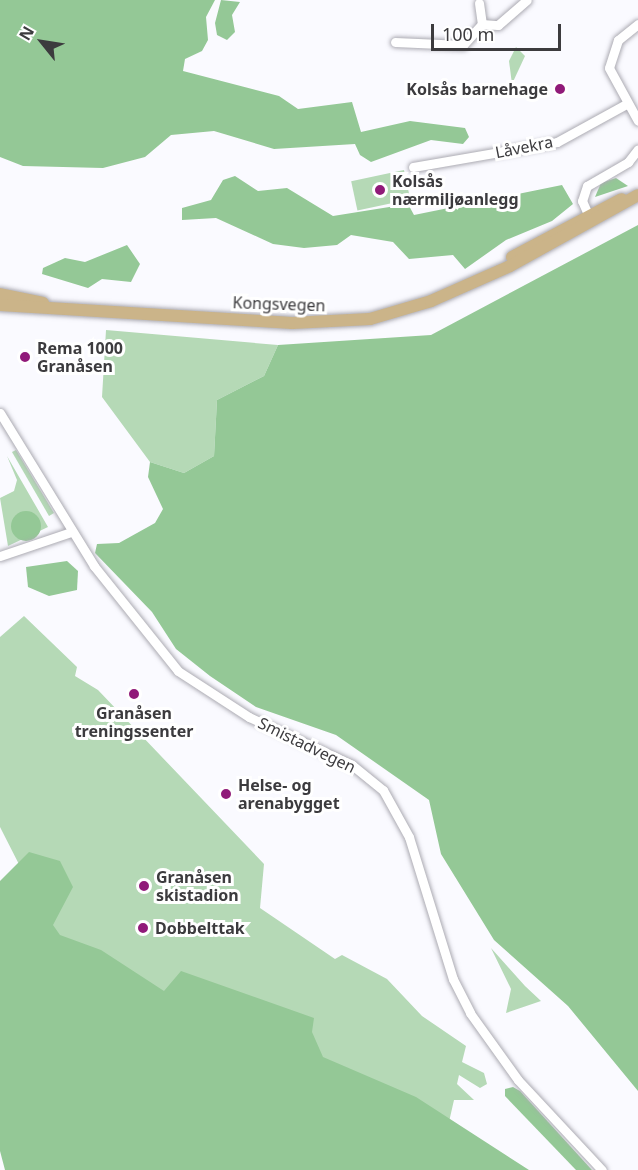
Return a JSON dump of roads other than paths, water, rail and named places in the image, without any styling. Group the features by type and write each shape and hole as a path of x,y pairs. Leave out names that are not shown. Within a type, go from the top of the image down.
{"main road":[{"name":"Kongsvegen","path":"0,305 53,306 292,322 356,321 411,309 495,271 637,196"},
{"name":"Kongsvegen","path":"0,294 53,306"}],"street":[{"path":"482,24 498,25 527,0"},
{"path":"478,3 482,24"},
{"path":"395,42 463,45 482,24"},
{"path":"638,24 618,40 610,56 610,77 638,121"},
{"name":"Låvekra","path":"413,167 557,142 626,104"},
{"path":"590,219 582,201 586,186 628,162 638,149"},
{"name":"Smistadvegen","path":"0,412 71,532 165,658 194,685 352,765 383,790 409,837 453,979 470,1013 518,1080 602,1170"},
{"path":"0,556 71,532"}],"place":[{"name":"Kolsås barnehage","path":"560,89"},
{"name":"Kolsås nærmiljøanlegg","path":"380,190"},
{"name":"Rema 1000 Granåsen","path":"25,357"},
{"name":"Granåsen treningssenter","path":"134,694"},
{"name":"Helse- og arenabygget","path":"226,794"},
{"name":"Granåsen skistadion","path":"144,886"},
{"name":"Dobbelttak","path":"143,928"}]}
